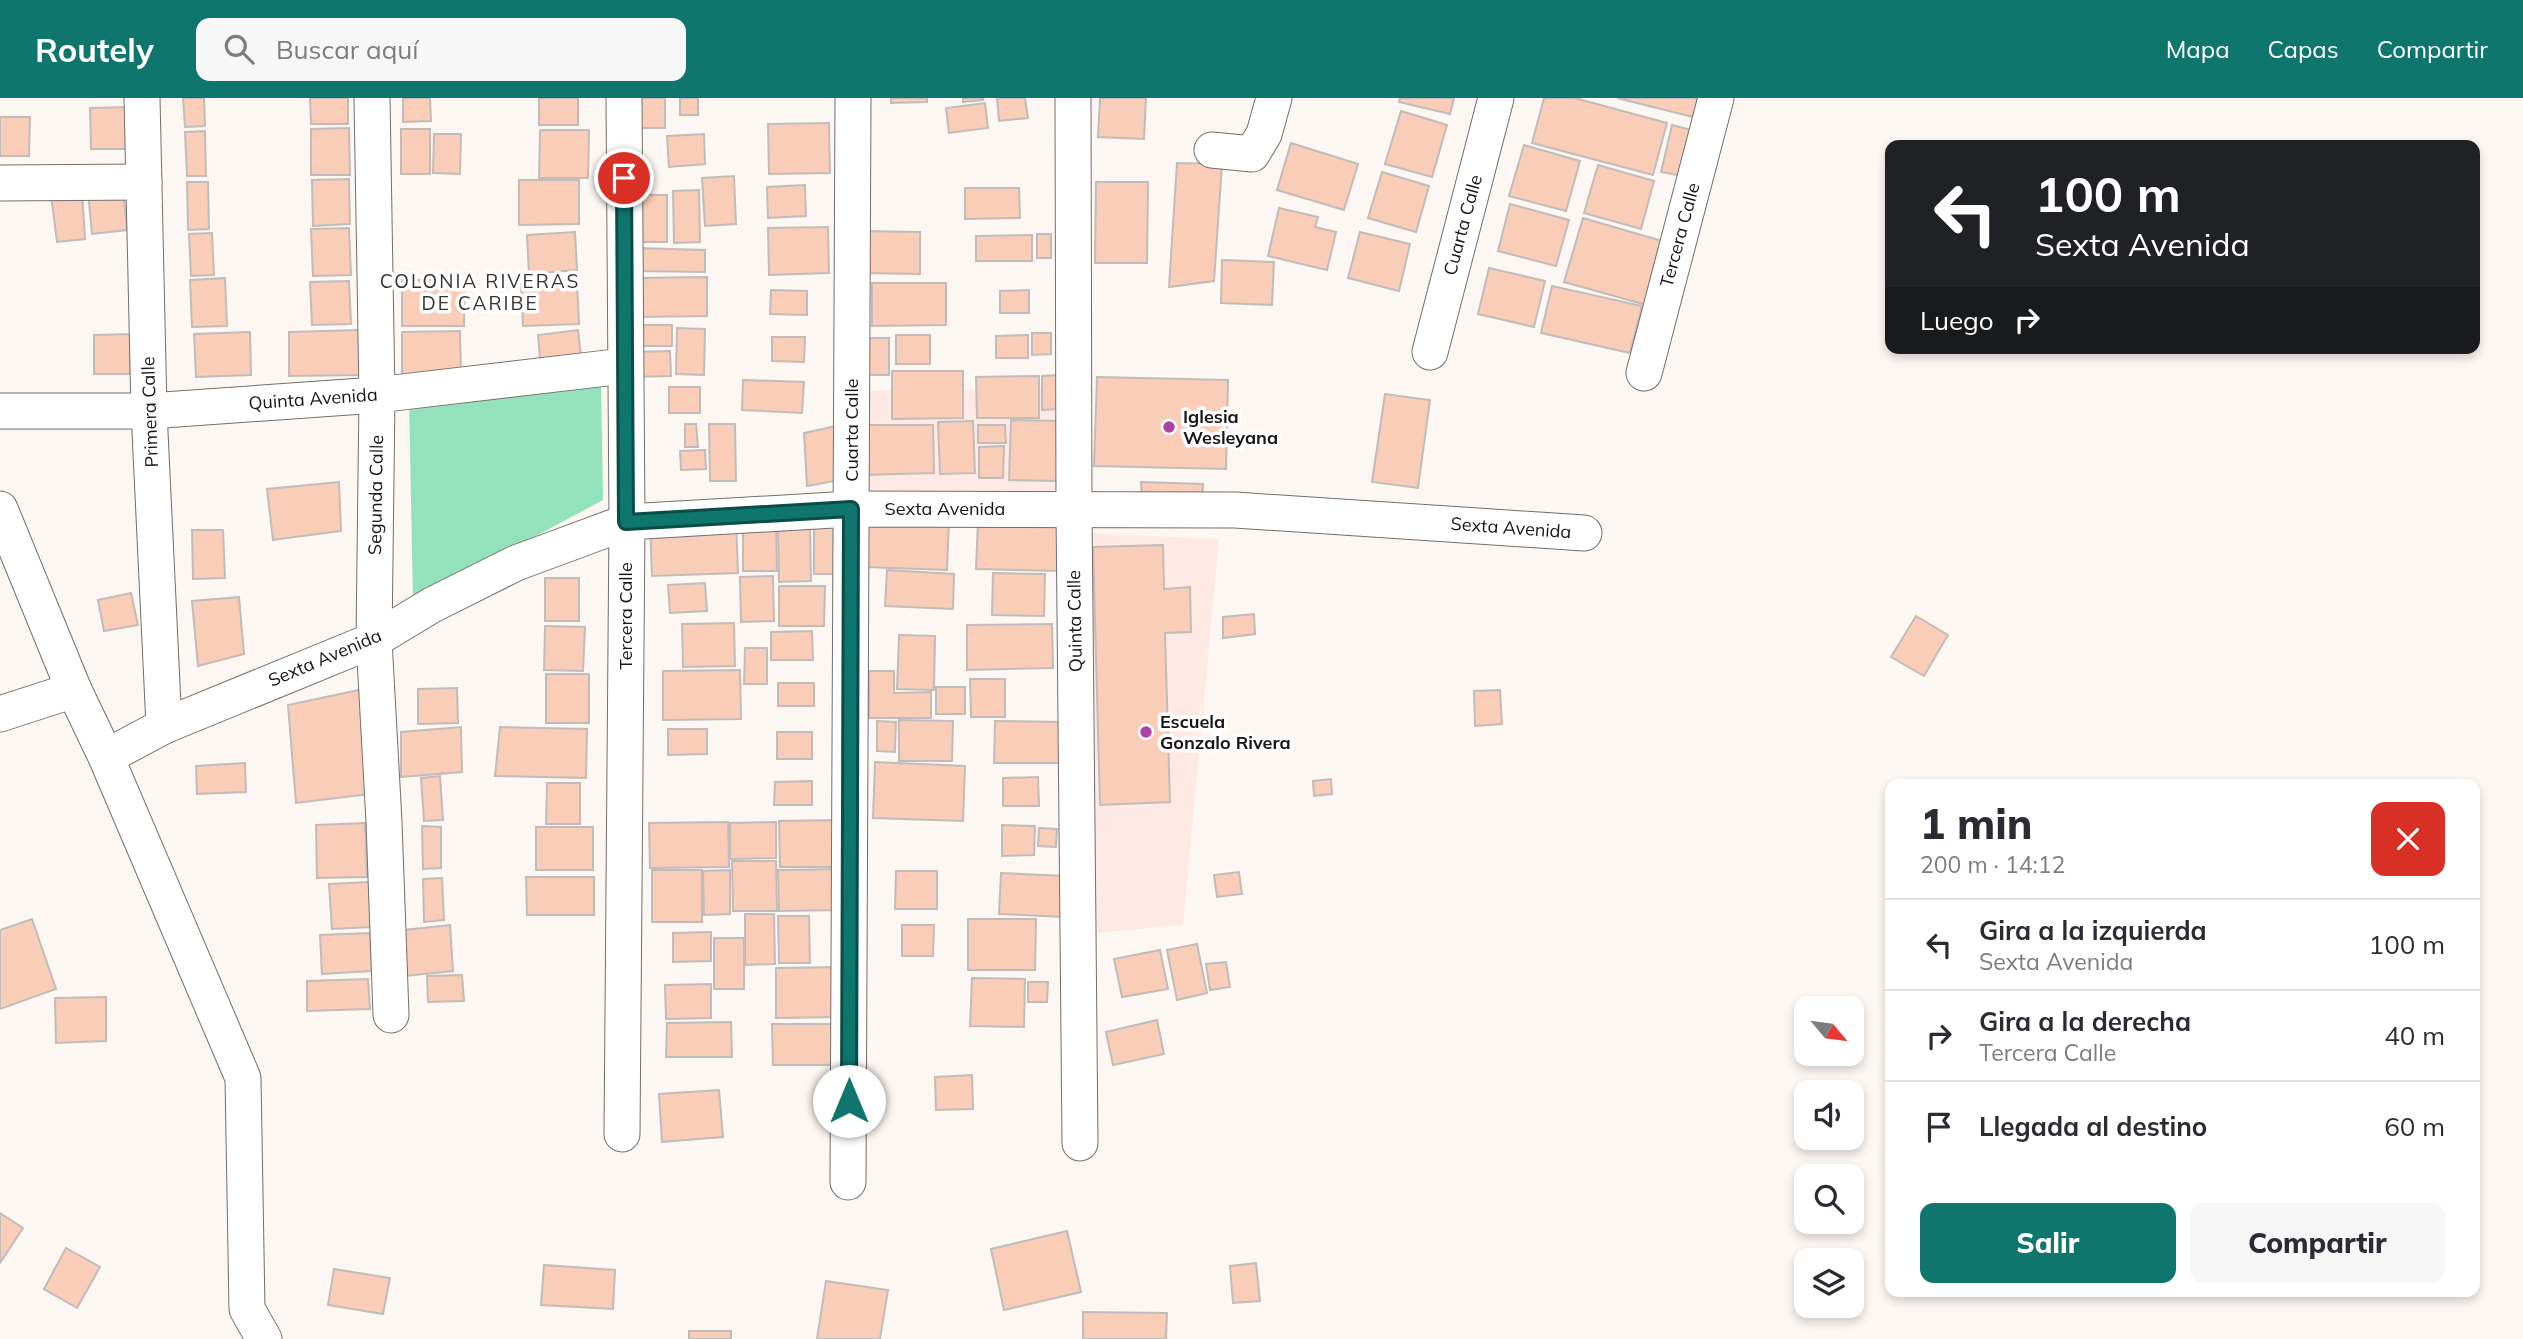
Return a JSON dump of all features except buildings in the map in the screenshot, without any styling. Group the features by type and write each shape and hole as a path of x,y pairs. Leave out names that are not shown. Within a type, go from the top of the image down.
{"street":[{"name":"Primera Calle","path":"142,98 149,411 164,726"},
{"name":"Segunda Calle","path":"372,98 377,395 374,640 391,1015"},
{"name":"Tercera Calle","path":"622,1134 626,522 624,98"},
{"name":"Cuarta Calle","path":"848,1182 853,98"},
{"name":"Quinta Calle","path":"1073,98 1080,1143"},
{"path":"1212,150 1252,154 1264,134 1274,98"},
{"name":"Cuarta Calle","path":"1430,352 1496,98"},
{"name":"Tercera Calle","path":"1644,373 1716,98"},
{"path":"0,183 144,182"},
{"name":"Quinta Avenida","path":"0,411 149,411 377,395 624,366"},
{"path":"0,509 74,690 106,757 243,1078 247,1309 264,1339"},
{"name":"Sexta Avenida","path":"106,757 164,726 374,640 432,605 516,563 626,522 851,509 1235,510 1584,533"},
{"path":"0,714 74,690"}],"shaded area":[{"path":"1068,388 1067,495 860,490 862,391"},
{"name":"Escuela Gonzalo Rivera","path":"1087,533 1219,539 1183,925 1096,933"}],"green space":[{"path":"601,382 603,500 413,602 409,399"}],"place":[{"name":"Iglesia Wesleyana","path":"1169,427"},
{"name":"Escuela Gonzalo Rivera","path":"1146,732"}],"district":[{"name":"COLONIA RIVERAS DE CARIBE","path":"480,292"}],"route":[{"path":"624,178 626,522 851,509 849,1101"}]}
